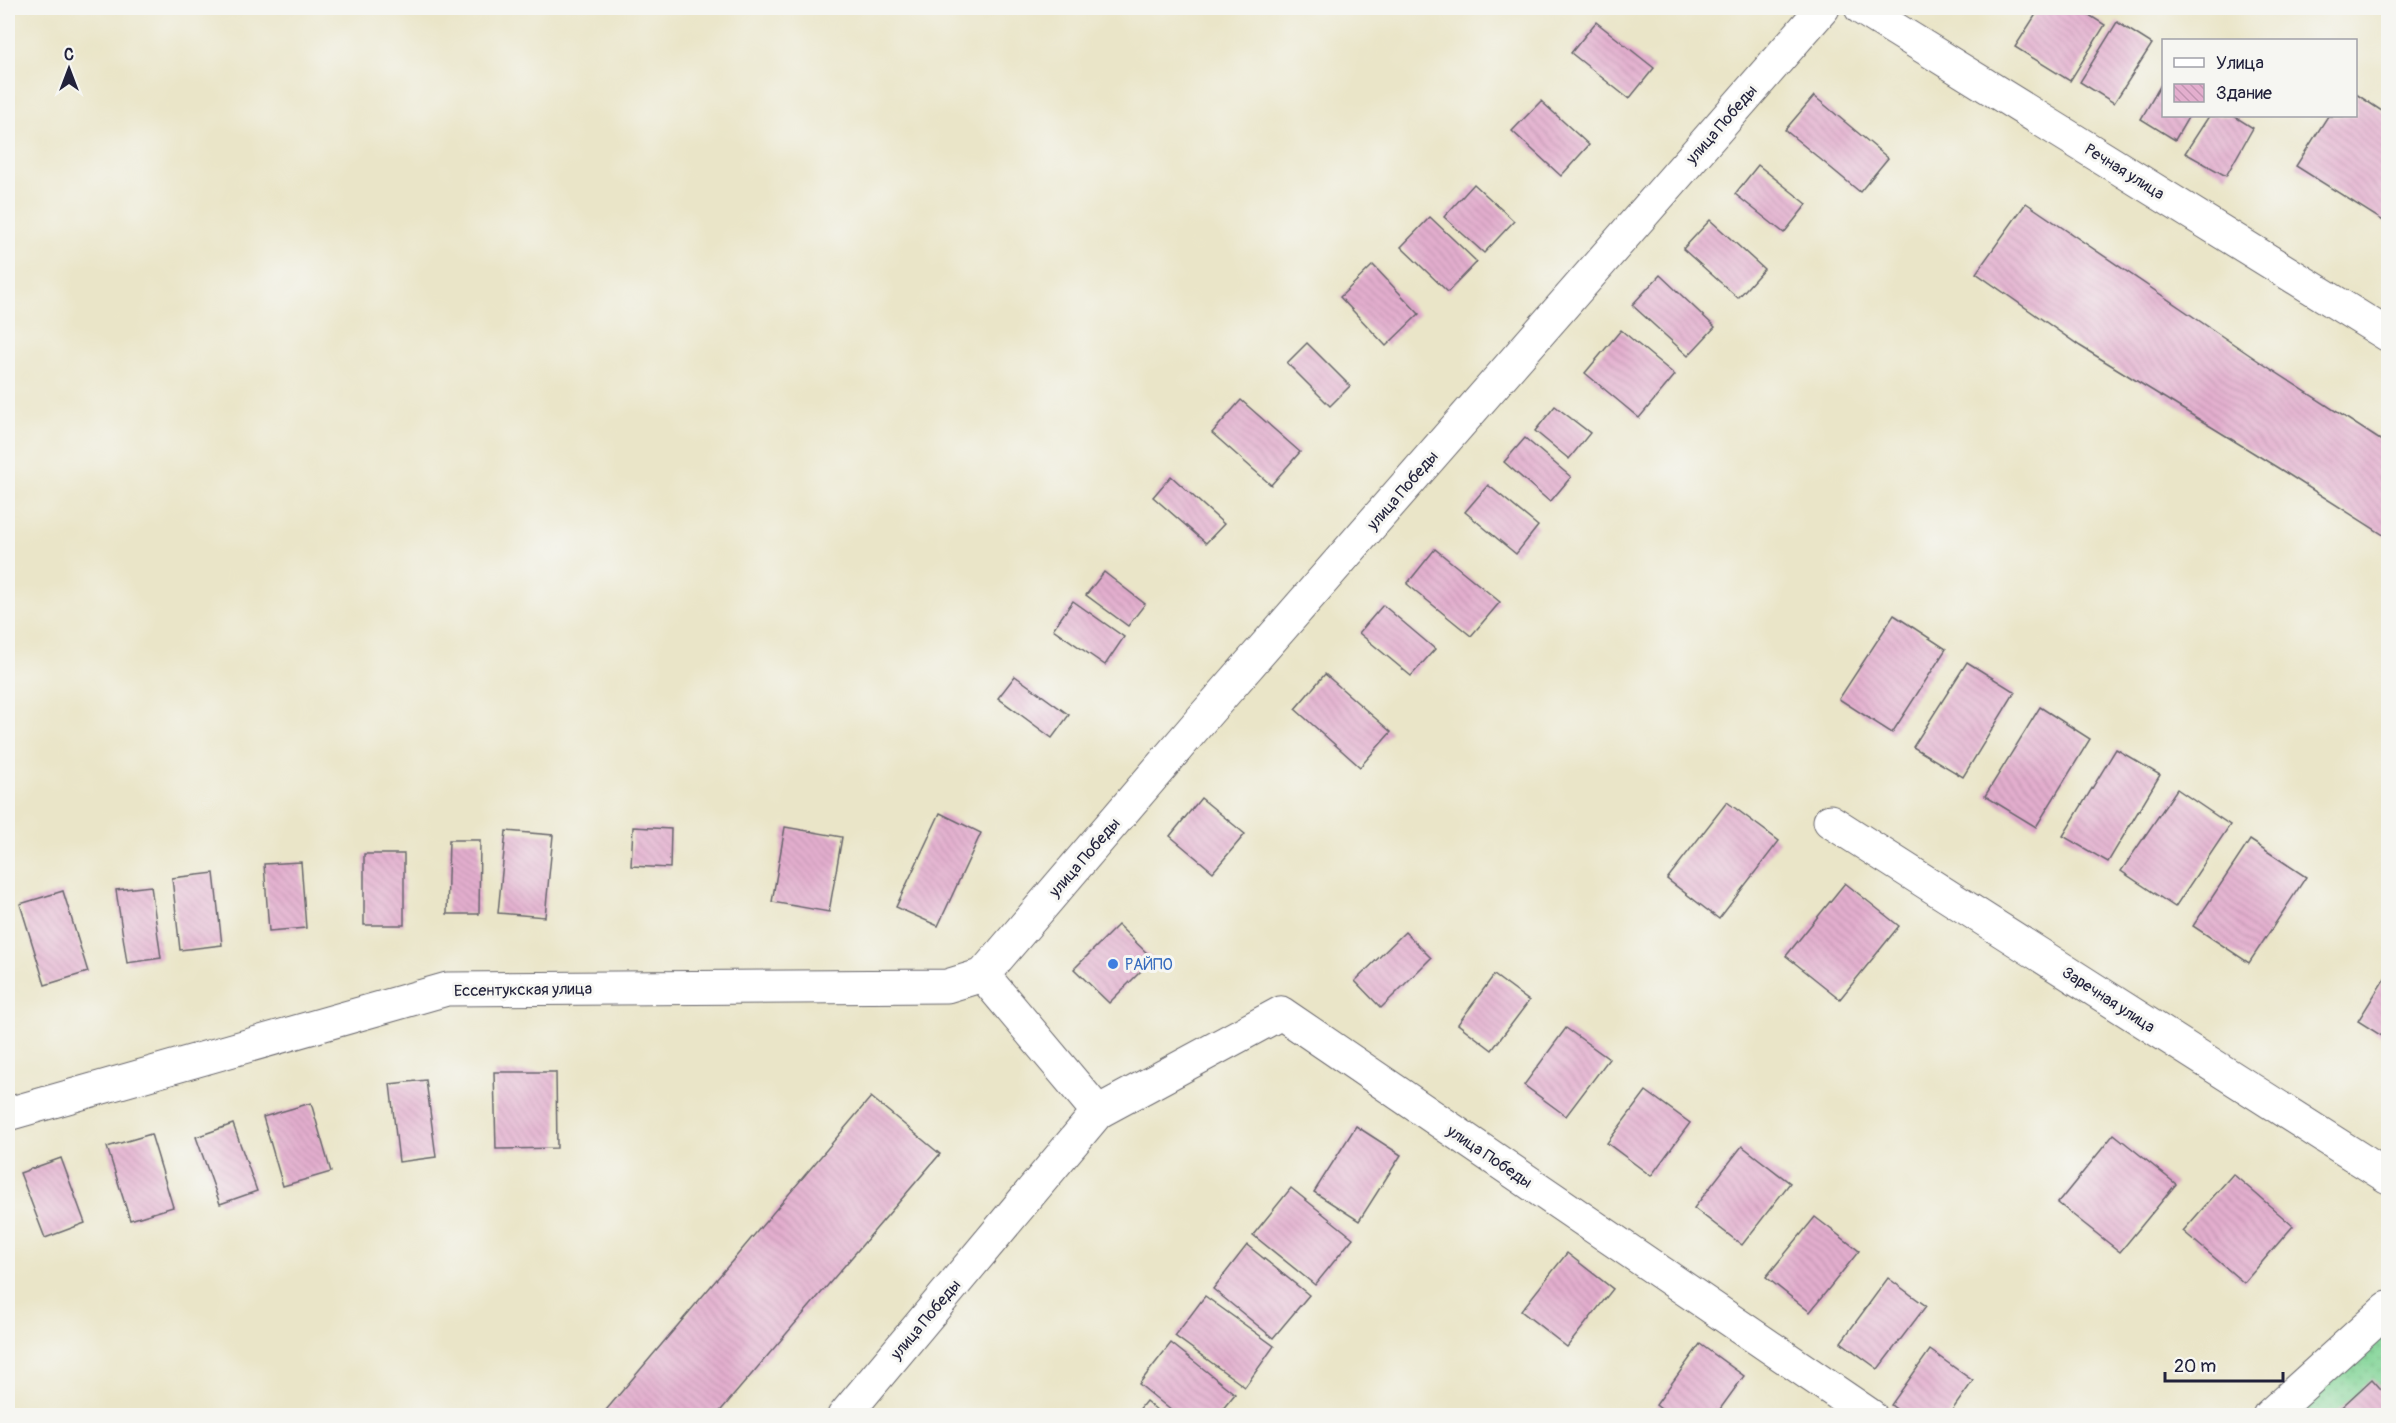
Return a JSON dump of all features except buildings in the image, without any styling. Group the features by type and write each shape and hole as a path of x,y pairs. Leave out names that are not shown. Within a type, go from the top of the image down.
{"street":[{"name":"улица Победы","path":"983,975 1222,696 1823,8"},
{"name":"Речная улица","path":"1862,8 2388,335"},
{"name":"Заречная улица","path":"1830,821 2388,1177"},
{"name":"Ессентукская улица","path":"8,1114 447,989 947,986 983,975"},
{"path":"983,975 1098,1112"},
{"name":"улица Победы","path":"844,1416 1098,1112 1281,1013 1871,1416"},
{"path":"2269,1416 2388,1308"}],"green space":[{"path":"2388,1330 2388,1415 2284,1415"}],"place":[{"name":"РАЙПО","path":"1113,964"}]}
